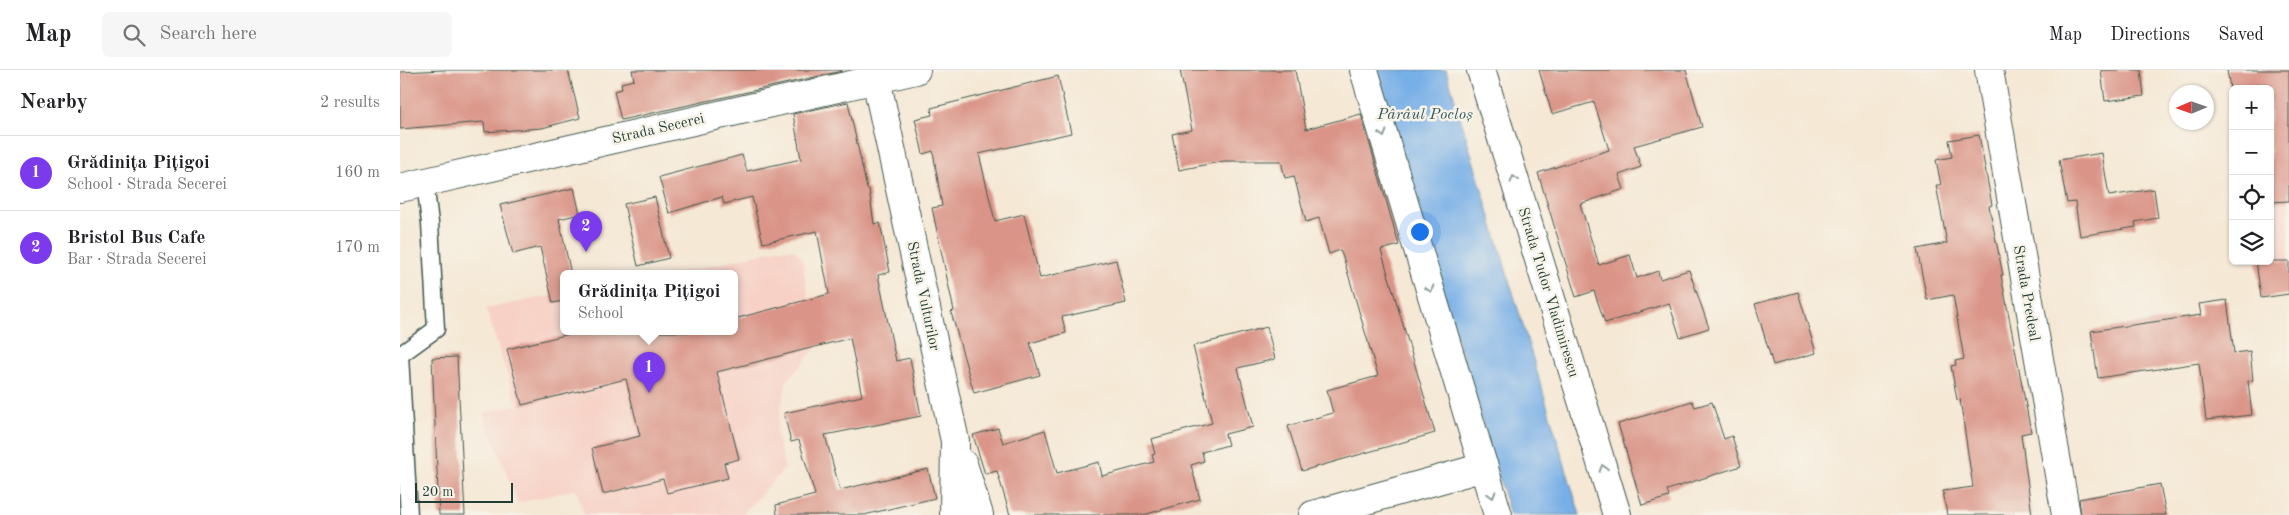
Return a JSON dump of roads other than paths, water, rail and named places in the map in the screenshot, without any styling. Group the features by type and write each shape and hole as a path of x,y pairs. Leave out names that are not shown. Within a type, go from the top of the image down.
{"street":[{"name":"Strada Secerei","path":"412,185 875,74 916,70"},
{"path":"1364,70 1498,515"},
{"name":"Strada Tudor Vladimirescu","path":"1481,70 1617,515"},
{"name":"Strada Predeal","path":"1989,70 2066,515"},
{"name":"Strada Vulturilor","path":"875,74 955,441 954,515"},
{"path":"955,441 979,515"},
{"path":"1313,515 1484,467"}],"lane":[{"path":"409,515 400,355 436,330 430,223 412,185"}],"water":[{"name":"Pârâul Pocloș","path":"1377,70 1446,70 1580,515 1510,515"}],"place":[{"name":"Bristol Bus Cafe","path":"586,252"},
{"name":"Grădinița Pițigoi","path":"649,393"}]}
